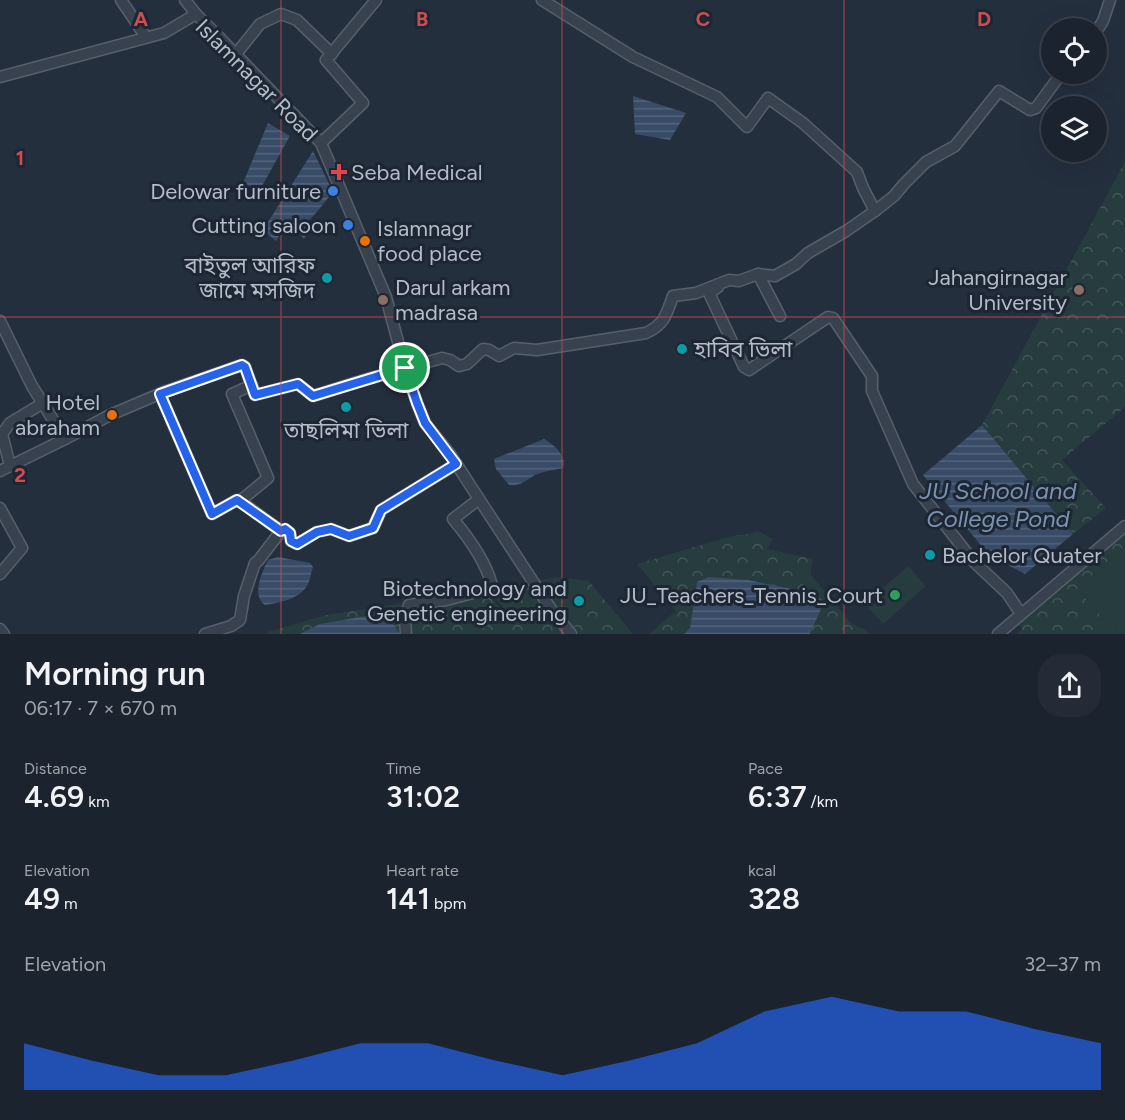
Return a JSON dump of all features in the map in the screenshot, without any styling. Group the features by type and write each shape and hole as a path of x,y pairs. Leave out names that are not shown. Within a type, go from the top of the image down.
{"street":[{"path":"121,0 146,38"},
{"path":"185,0 196,14"},
{"path":"321,143 363,103 326,60 376,0"},
{"path":"542,0 633,57 717,97 747,127 768,98 803,123 857,172 875,211"},
{"path":"1104,18 1110,0"},
{"name":"Islamnagar Road","path":"0,77 164,33 196,14 321,143 386,297 405,368 425,423 456,464 550,609 571,634"},
{"path":"236,54 260,24 281,14 297,20 332,54"},
{"path":"43,403 10,423 2,434 5,469 110,415 160,394 242,365 245,367 255,395 298,384 313,396 442,358 459,366 467,364 483,349 499,356 514,348 537,350 646,333 658,328 673,296 696,293 729,280 739,281 758,274 775,276 846,231 894,196 926,162 955,146 999,91 1030,110 1036,108 1054,84"},
{"path":"758,274 780,316"},
{"path":"723,283 709,293 744,367 749,370 828,318 833,318 872,376 872,391 913,484 974,562 1008,593 1022,614"},
{"path":"0,321 27,376 65,439"},
{"path":"160,394 212,514 237,500 240,501 268,478 232,394 252,385"},
{"path":"205,634 231,626 240,620 244,596 255,563 281,531 285,529 290,533 291,541 297,544 317,532 331,529 349,536 373,528 381,510 456,464"},
{"path":"406,634 405,620 410,605 457,597 488,589 492,585 470,539 453,519 479,499"},
{"path":"240,501 281,531"},
{"path":"0,508 22,548 0,574"},
{"path":"998,634 1125,526"},
{"path":"0,629 4,634"}],"green space":[{"path":"1125,162 1125,407 1062,460 1106,508 1073,534 982,425"},
{"path":"1125,530 1125,546 1077,589 1117,634 1017,634 1022,629 1017,622"},
{"path":"758,531 773,539 767,549 813,559 810,574 852,624 869,634 810,634 821,609 697,582 690,628 684,634 649,634 676,611 637,564 732,536"},
{"path":"1125,546 1125,634 1117,634 1077,589"},
{"name":"JU_Teachers_Tennis_Court","path":"908,566 926,586 883,624 865,604"},
{"path":"558,577 589,581 633,634 267,634 326,615 404,603 404,617 409,605 486,593 515,622 488,589"}],"water":[{"path":"633,96 686,113 670,140 635,134"},
{"path":"268,123 290,136 253,202 238,195"},
{"path":"313,151 333,192 308,221 311,228 304,239 288,222 276,241 263,230"},
{"name":"JU School and College Pond","path":"982,425 1073,534 1025,574 989,555 923,475"},
{"path":"544,439 561,455 563,468 535,475 520,484 509,485 496,469 494,459"},
{"path":"278,557 310,563 313,567 307,586 299,594 282,602 265,605 261,601 258,590 261,577 268,560"},
{"path":"709,577 748,580 811,593 821,609 810,634 684,634 690,628 697,582"},
{"path":"378,614 392,622 400,634 300,634 320,624"}],"place":[{"name":"Seba Medical","path":"339,172"},
{"name":"Delowar furniture","path":"333,191"},
{"name":"Cutting saloon","path":"348,225"},
{"name":"Islamnagr food place","path":"365,241"},
{"name":"বাইতুল আরিফ জামে মসজিদ","path":"327,278"},
{"name":"Jahangirnagar University","path":"1079,290"},
{"name":"Darul arkam madrasa","path":"383,300"},
{"name":"হাবিব ভিলা","path":"682,349"},
{"name":"তাছলিমা ভিলা","path":"346,407"},
{"name":"Hotel abraham","path":"112,415"},
{"name":"Bachelor Quater","path":"930,555"},
{"name":"JU_Teachers_Tennis_Court","path":"895,595"},
{"name":"Biotechnology and Genetic engineering","path":"579,601"}],"route":[{"path":"242,365 245,367 255,395 298,384 313,396 405,368 425,423 456,464 381,510 373,528 349,536 331,529 317,532 297,544 291,541 290,533 285,529 281,531 240,501 237,500 212,514 160,394 242,365"}]}
